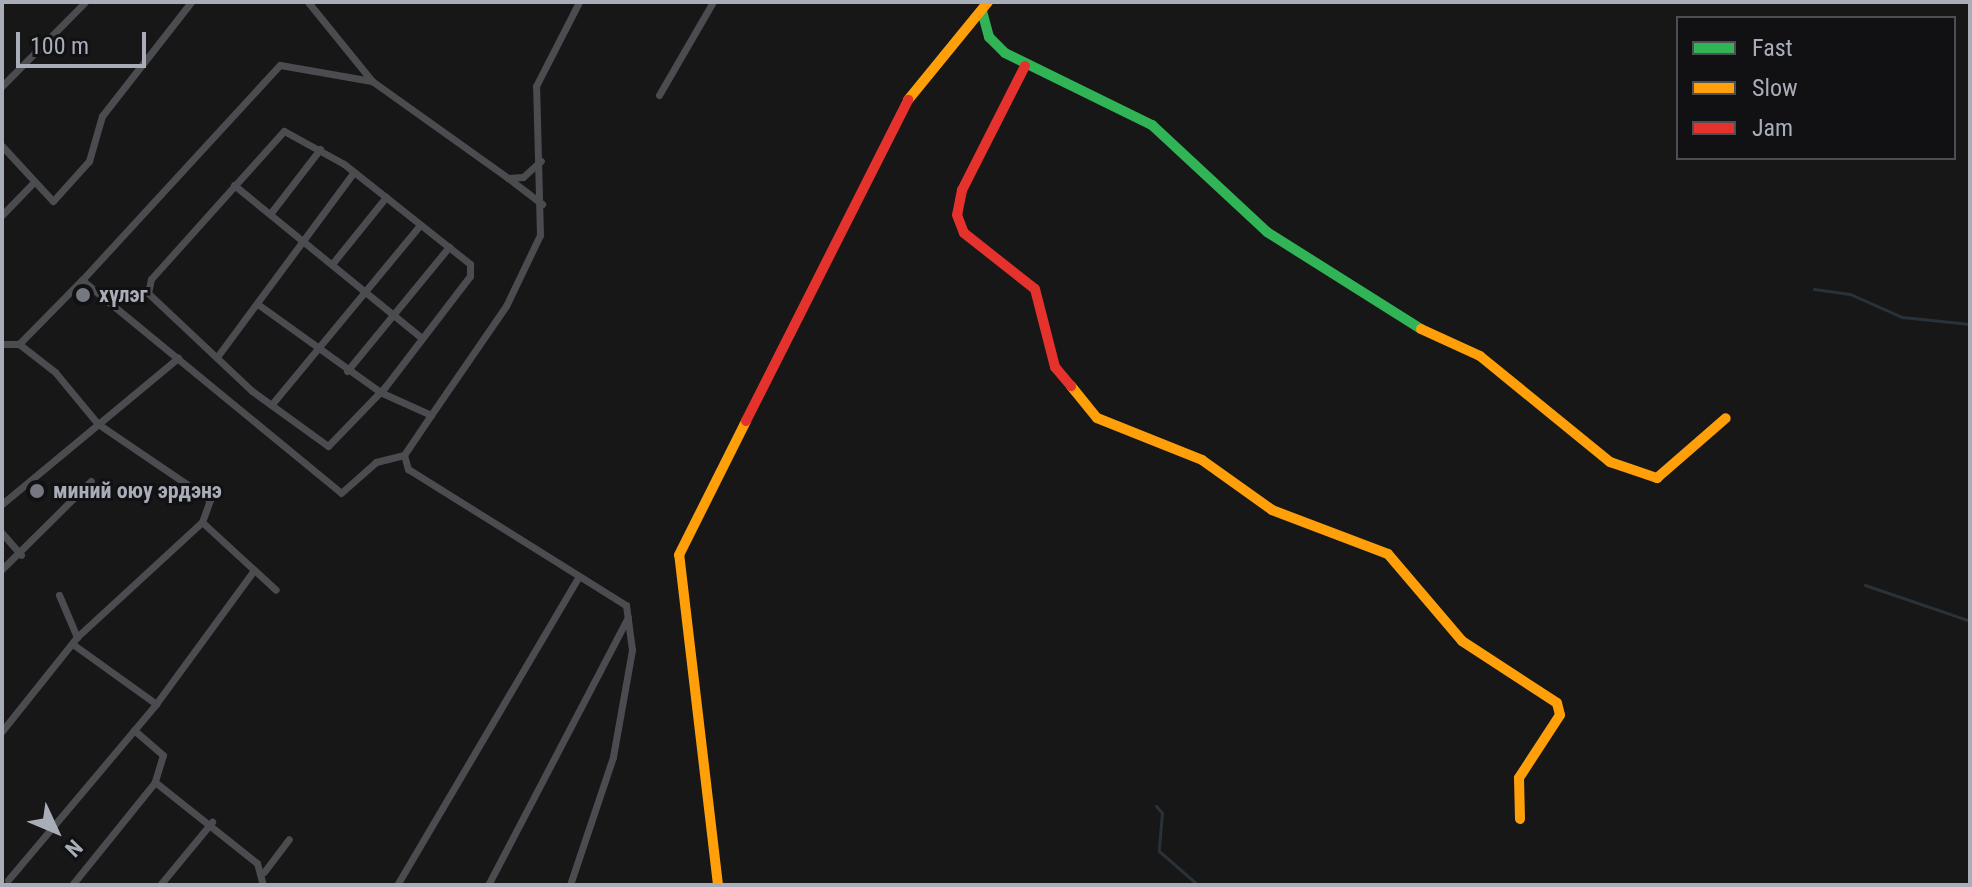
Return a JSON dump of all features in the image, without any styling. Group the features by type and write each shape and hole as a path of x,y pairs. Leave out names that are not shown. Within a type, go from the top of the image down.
{"street":[{"path":"2,86 85,2"},
{"path":"2,146 33,183 53,201 77,176 102,116 191,2"},
{"path":"308,2 372,81 542,204"},
{"path":"82,280 341,493 376,462 404,455 528,265 542,204 536,86 579,2"},
{"path":"659,95 713,2"},
{"path":"985,7 989,37 1025,66 1139,116 1267,232 1398,318 1480,356 1563,430 1639,477 1657,478 1675,467 1726,418"},
{"path":"718,885 679,555 908,100 985,7"},
{"path":"19,344 280,65 372,81"},
{"path":"1025,66 962,190 957,215 964,233 1035,289 1055,367 1097,418 1202,460 1272,510 1388,554 1462,641 1557,703 1560,715 1519,778 1520,819"},
{"path":"284,131 320,149 354,172 470,264 470,276 419,336 380,392 328,446 217,357 148,293 148,284 284,131"},
{"path":"270,214 320,149"},
{"path":"508,178 523,177 541,161"},
{"path":"217,357 259,305 354,172"},
{"path":"2,215 33,183"},
{"path":"234,185 419,336"},
{"path":"332,264 386,197"},
{"path":"272,404 319,351 364,291 420,225"},
{"path":"347,371 449,247"},
{"path":"259,305 347,371 380,392 431,415"},
{"path":"2,344 19,344 55,372 98,424 210,500 202,522 76,641 2,731"},
{"path":"2,504 178,358"},
{"path":"404,455 424,483 624,603 632,650 613,757 571,884"},
{"path":"2,569 21,555 91,481"},
{"path":"202,522 276,590"},
{"path":"2,533 21,555"},
{"path":"8,881 156,704 254,570"},
{"path":"397,885 578,578"},
{"path":"59,595 76,641 156,704"},
{"path":"488,885 628,617"},
{"path":"72,885 155,782 163,755 134,730"},
{"path":"155,782 212,822 264,872"},
{"path":"160,885 212,822"},
{"path":"263,885 264,872 289,839"}],"waterway":[{"path":"1814,289 1850,294 1902,317 1970,324"},
{"path":"1865,585 1970,621"},
{"path":"1156,806 1162,813 1159,851 1198,885"}],"traffic: fast":[{"path":"982,11 989,37 1005,53 1152,125 1267,232 1421,329"}],"traffic: slow":[{"path":"908,100 988,2"},
{"path":"1421,329 1480,356 1610,462 1657,478 1726,418"},
{"path":"1071,386 1097,418 1202,460 1272,510 1388,554 1462,641 1557,703 1560,715 1519,778 1520,819"},
{"path":"718,885 679,555 746,421"}],"traffic: jam":[{"path":"1025,66 962,190 957,215 964,233 1035,289 1055,367 1071,386"},
{"path":"746,421 908,100"}],"place":[{"name":"хүлэг","path":"83,295"},
{"name":"миний оюу эрдэнэ","path":"37,491"}]}
